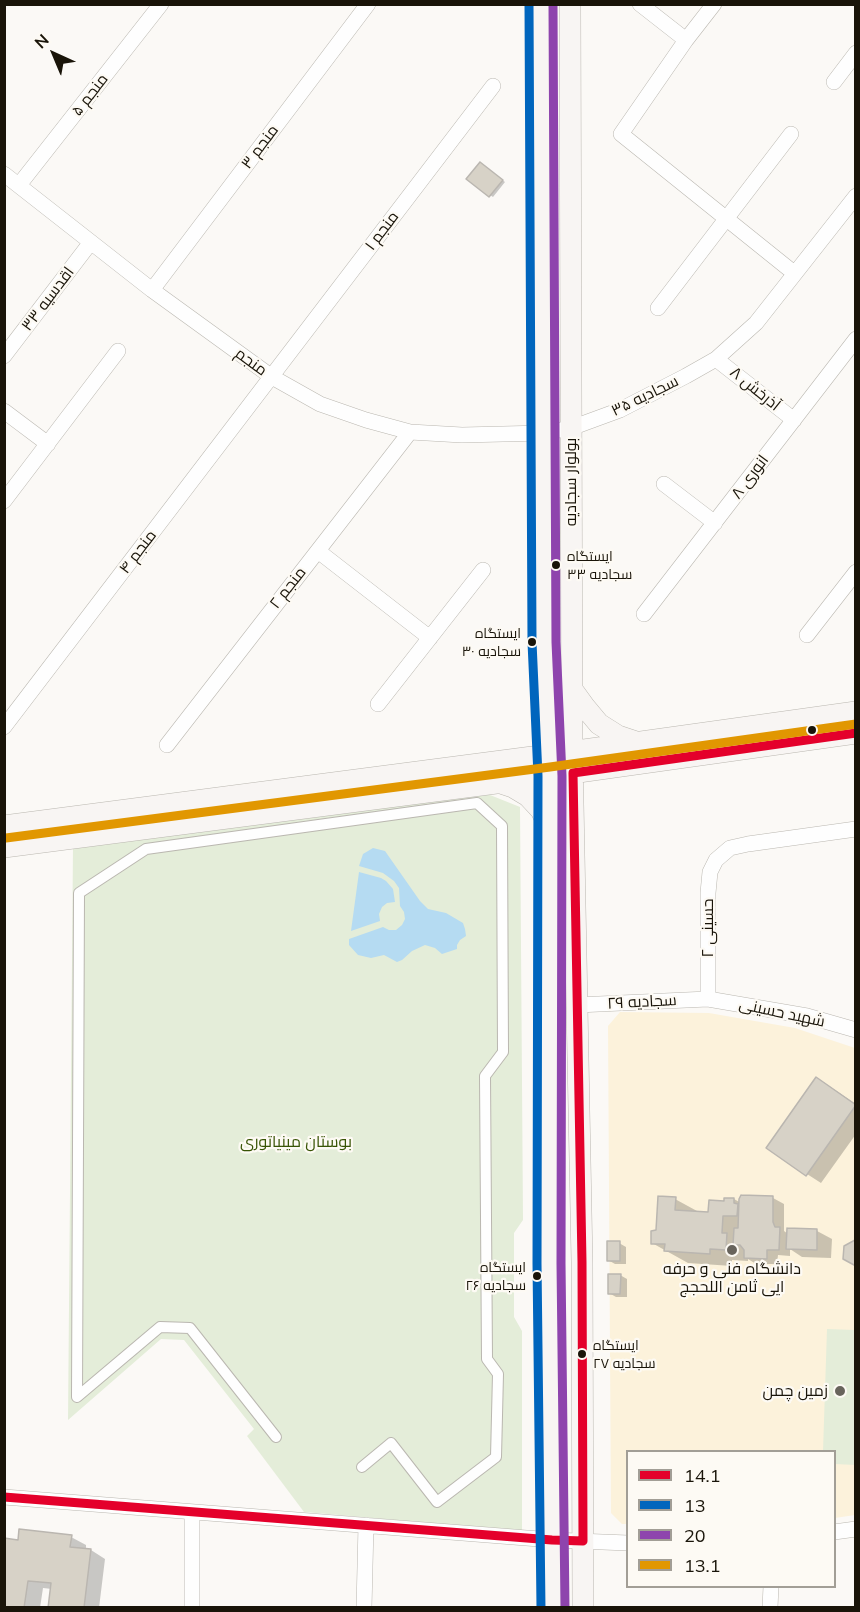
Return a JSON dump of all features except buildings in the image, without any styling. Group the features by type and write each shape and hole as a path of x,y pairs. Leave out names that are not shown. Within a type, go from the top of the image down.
{"main road":[{"name":"بولوار سجادیه","path":"541,4 543,642 550,776 549,1263 553,1608"},
{"name":"بولوار سجادیه","path":"570,4 571,688 582,1262 583,1608"},
{"path":"571,688 599,724 618,736 637,743"},
{"path":"4,826 572,752 855,712"},
{"path":"4,847 500,783 855,733"},
{"path":"500,783 513,787 528,796 542,810 549,827"}],"street":[{"name":"منجم ۵","path":"19,185 160,4"},
{"name":"منجم ۳","path":"152,290 368,4"},
{"path":"640,4 686,40"},
{"path":"714,4 686,40 621,134 794,273"},
{"path":"834,82 855,53"},
{"name":"منجم ۱","path":"272,377 493,86"},
{"path":"658,308 791,134"},
{"name":"منجم","path":"4,174 152,290 272,377 320,404 410,432 462,435 544,433"},
{"name":"سجادیه ۳۵","path":"544,433 571,428 620,410 716,359 756,323 855,196"},
{"name":"اقدسیه ۳۳","path":"4,356 91,242"},
{"name":"انوری ۸","path":"644,614 855,339"},
{"path":"4,501 118,351"},
{"name":"آذرخش ۸","path":"716,359 794,420"},
{"name":"منجم ۴","path":"4,727 272,377"},
{"path":"4,411 48,444"},
{"name":"منجم ۲","path":"167,745 410,432"},
{"path":"664,484 715,523"},
{"path":"318,550 430,638"},
{"path":"378,704 483,570"},
{"path":"807,635 855,572"},
{"path":"276,1437 190,1328 160,1327 77,1397 79,893 146,849 477,802 502,826 503,1052 485,1076 487,1359 498,1374 496,1457 437,1502 391,1443 362,1467"},
{"name":"حسینی ۲","path":"708,999 708,893 710,872 716,860 730,849 748,844 855,829"},
{"name":"سجادیه ۲۹","path":"577,1005 708,999"},
{"name":"شهید حسینی","path":"708,999 807,1016 855,1030"},
{"path":"4,1497 552,1540 626,1543"},
{"path":"192,1512 192,1608"},
{"path":"364,1608 366,1526"},
{"path":"836,1532 855,1529"},
{"path":"770,1608 771,1588"}],"shaded area":[{"name":"دانشگاه فنی و حرفه ایی ثامن اللحجج","path":"620,1012 709,1013 795,1028 855,1048 855,1515 836,1518 836,1450 626,1450 626,1524 622,1524 611,1513 608,1026"}],"green space":[{"name":"بوستان مینیاتوری","path":"475,789 520,807 523,1220 514,1233 514,1317 522,1331 522,1531 304,1512 247,1436 254,1429 184,1340 161,1339 68,1420 73,846"},
{"name":"زمین چمن","path":"827,1329 855,1330 855,1465 836,1464 836,1450 823,1450"}],"water":[{"path":"373,848 385,851 428,909 446,913 463,923 466,936 460,940 457,949 442,954 435,948 425,945 397,962 384,955 371,958 358,955 349,945 349,939 383,927 396,930 405,919 400,906 399,888 394,881 383,873 359,866 363,854"},
{"path":"359,872 386,881 393,889 395,902 387,903 382,907 379,914 380,921 351,931"}],"transit line":[{"name":"13","path":"529,4 532,642 538,776 537,1263 541,1608"},
{"name":"20","path":"553,4 556,642 562,776 561,1263 565,1608"},
{"name":"13.1","path":"6,838 550,767 856,724"},
{"name":"14.1","path":"4,1497 583,1541 582,1262 573,773 856,733"}],"place":[{"name":"ایستگاه سجادیه ۳۳","path":"556,565"},
{"name":"ایستگاه سجادیه ۳۰","path":"532,642"},
{"name":"دانشگاه فنی و حرفه ایی ثامن اللحجج","path":"732,1250"},
{"name":"ایستگاه سجادیه ۲۶","path":"537,1276"},
{"name":"ایستگاه سجادیه ۲۷","path":"582,1354"},
{"name":"زمین چمن","path":"840,1391"}]}
